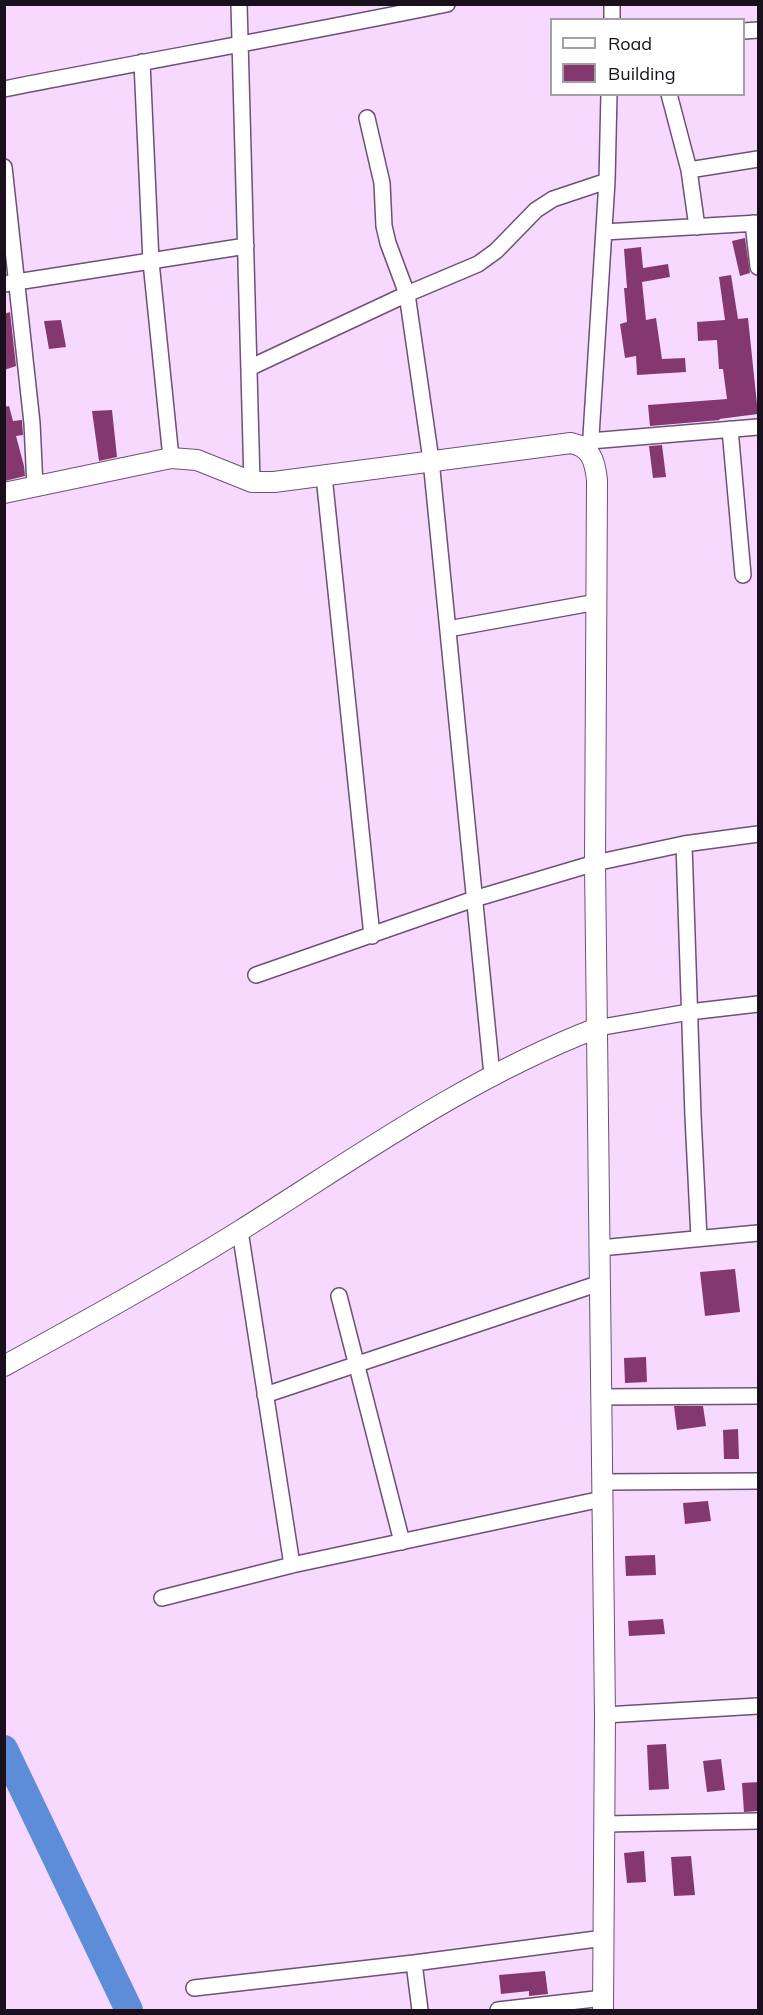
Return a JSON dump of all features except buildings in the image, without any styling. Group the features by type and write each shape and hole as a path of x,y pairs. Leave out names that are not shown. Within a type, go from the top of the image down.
{"street":[{"path":"239,4 252,482"},
{"path":"4,89 142,62 241,46 447,4"},
{"path":"142,62 151,262 171,458"},
{"path":"498,2010 603,2004 605,1714 597,1028 597,480 590,447 607,181 609,96"},
{"path":"670,96 688,170 697,227"},
{"path":"367,118 382,183 384,226 407,294 431,460 492,1075"},
{"path":"688,170 759,159"},
{"path":"4,167 11,282 32,423 35,487"},
{"path":"249,368 407,294 478,264 496,251 536,210 553,199 607,181"},
{"path":"604,232 756,223 759,267"},
{"path":"11,282 246,246"},
{"path":"4,493 171,458 197,460 252,482 274,482 571,443 590,447 759,427"},
{"path":"730,429 743,575"},
{"path":"324,476 372,936"},
{"path":"448,629 597,602"},
{"path":"256,975 474,899 596,863 684,844 759,834"},
{"path":"684,844 699,1238"},
{"path":"4,1366 240,1231 374,1144 492,1075 597,1028 689,1012 759,1004"},
{"path":"240,1231 292,1565"},
{"path":"600,1248 759,1233"},
{"path":"265,1395 600,1283"},
{"path":"339,1296 402,1542"},
{"path":"602,1397 759,1396"},
{"path":"162,1598 292,1565 402,1542 602,1490 759,1480"},
{"path":"605,1714 759,1707"},
{"path":"605,1824 759,1821"},
{"path":"194,1988 414,1963 604,1938"},
{"path":"414,1963 420,2010"}],"waterway":[{"path":"4,1749 129,2010"}]}
